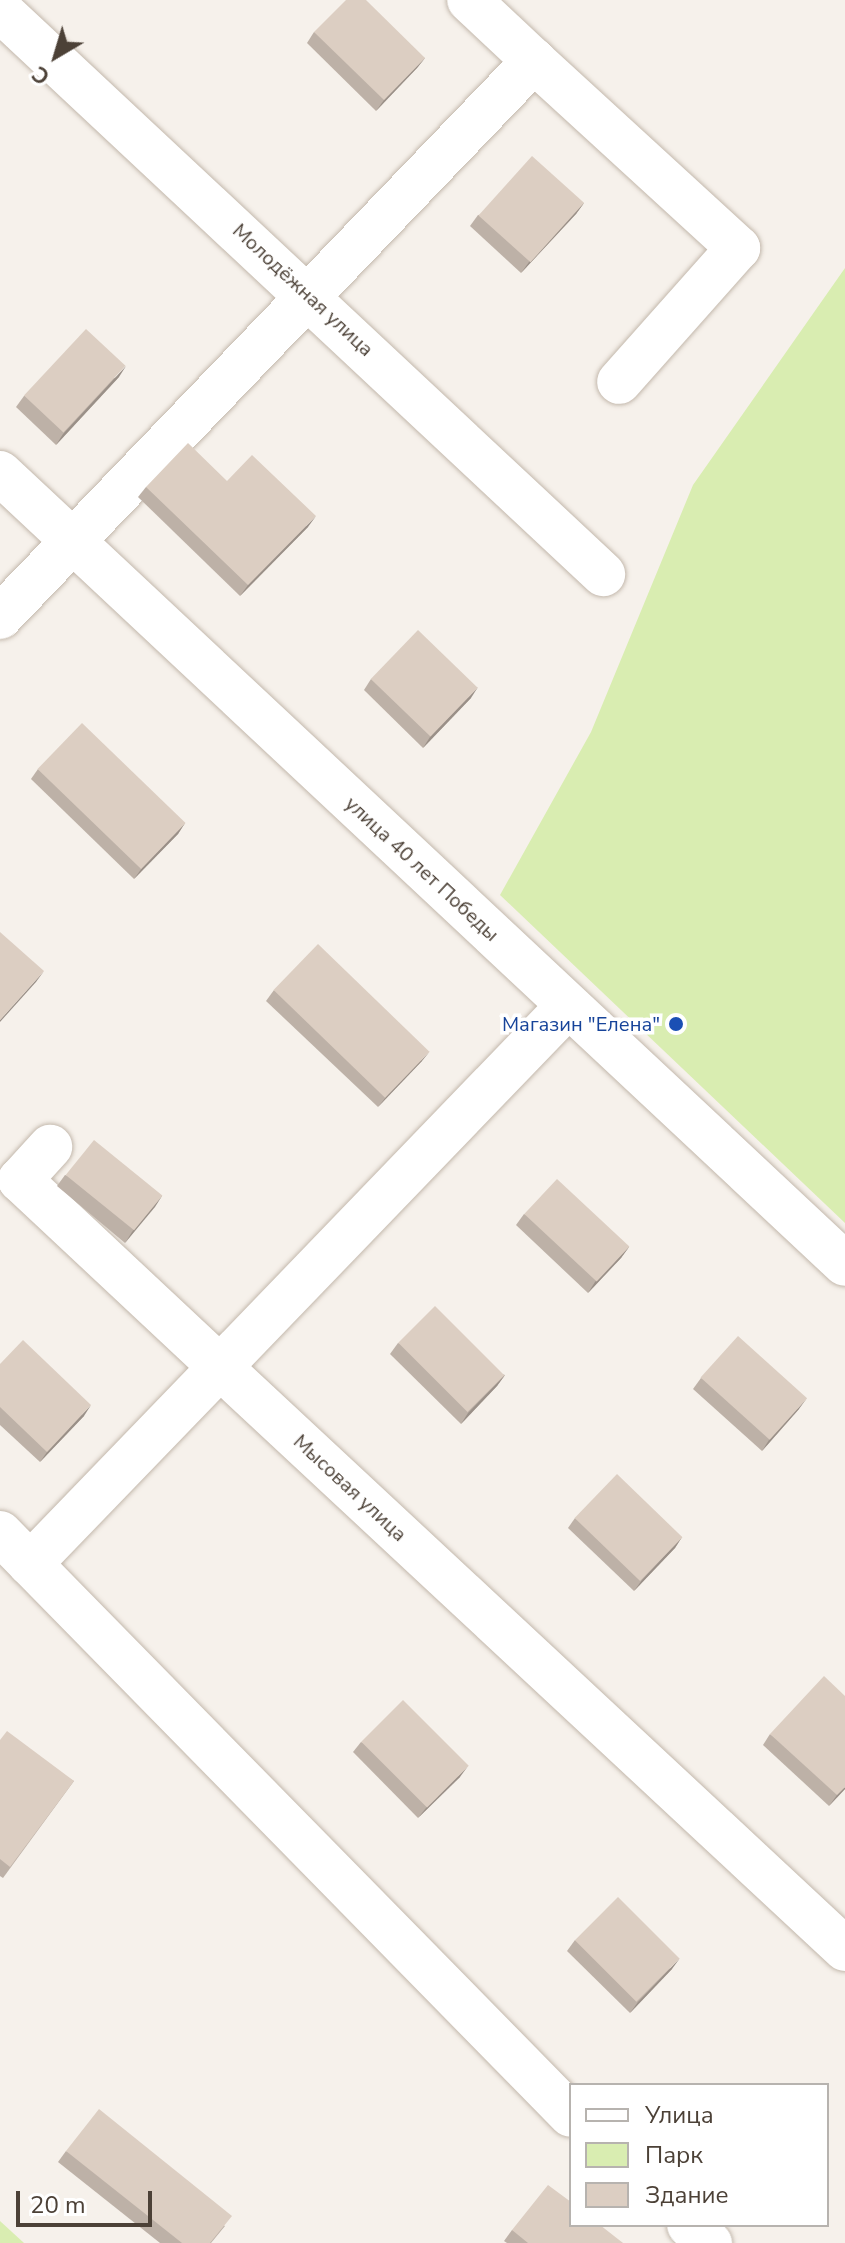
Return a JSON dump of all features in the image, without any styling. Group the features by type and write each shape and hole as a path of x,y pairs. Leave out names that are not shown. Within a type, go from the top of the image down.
{"street":[{"path":"469,0 738,248 619,382"},
{"name":"Молодёжная улица","path":"0,10 309,295 603,574"},
{"path":"0,617 534,61"},
{"name":"улица 40 лет Победы","path":"0,473 845,1264"},
{"path":"30,1564 567,1007"},
{"name":"Мысовая улица","path":"50,1147 20,1180 845,1949"},
{"path":"0,1533 569,2113"},
{"path":"691,2227 710,2243"}],"green space":[{"path":"845,268 845,1223 500,895 591,732 693,485"},
{"path":"0,2221 24,2243 0,2243"}],"building":[{"path":"346,0 366,0 425,58 384,100 314,32"},
{"path":"532,156 584,203 530,262 478,215"},
{"path":"86,329 125,366 63,432 24,396"},
{"path":"188,443 227,481 252,455 316,516 248,585 146,487"},
{"path":"418,630 478,688 430,737 371,679"},
{"path":"82,723 186,823 141,869 38,769"},
{"path":"0,932 44,971 0,1020"},
{"path":"318,944 429,1052 385,1098 274,990"},
{"path":"94,1140 162,1195 134,1230 66,1175"},
{"path":"557,1179 629,1247 597,1282 524,1214"},
{"path":"435,1306 504,1375 468,1412 398,1343"},
{"path":"738,1336 807,1398 770,1440 701,1378"},
{"path":"23,1340 91,1405 47,1452 0,1407 0,1364"},
{"path":"617,1474 682,1537 640,1581 575,1518"},
{"path":"824,1676 845,1696 845,1787 837,1795 770,1734"},
{"path":"403,1700 469,1766 427,1807 361,1742"},
{"path":"7,1731 74,1781 10,1867 0,1859 0,1740"},
{"path":"618,1897 680,1959 636,2002 575,1940"},
{"path":"99,2109 232,2216 210,2243 182,2243 66,2151"},
{"path":"548,2185 569,2201 569,2227 603,2227 623,2243 528,2243 512,2230"}],"place":[{"name":"Магазин \"Елена\"","path":"676,1024"}]}
